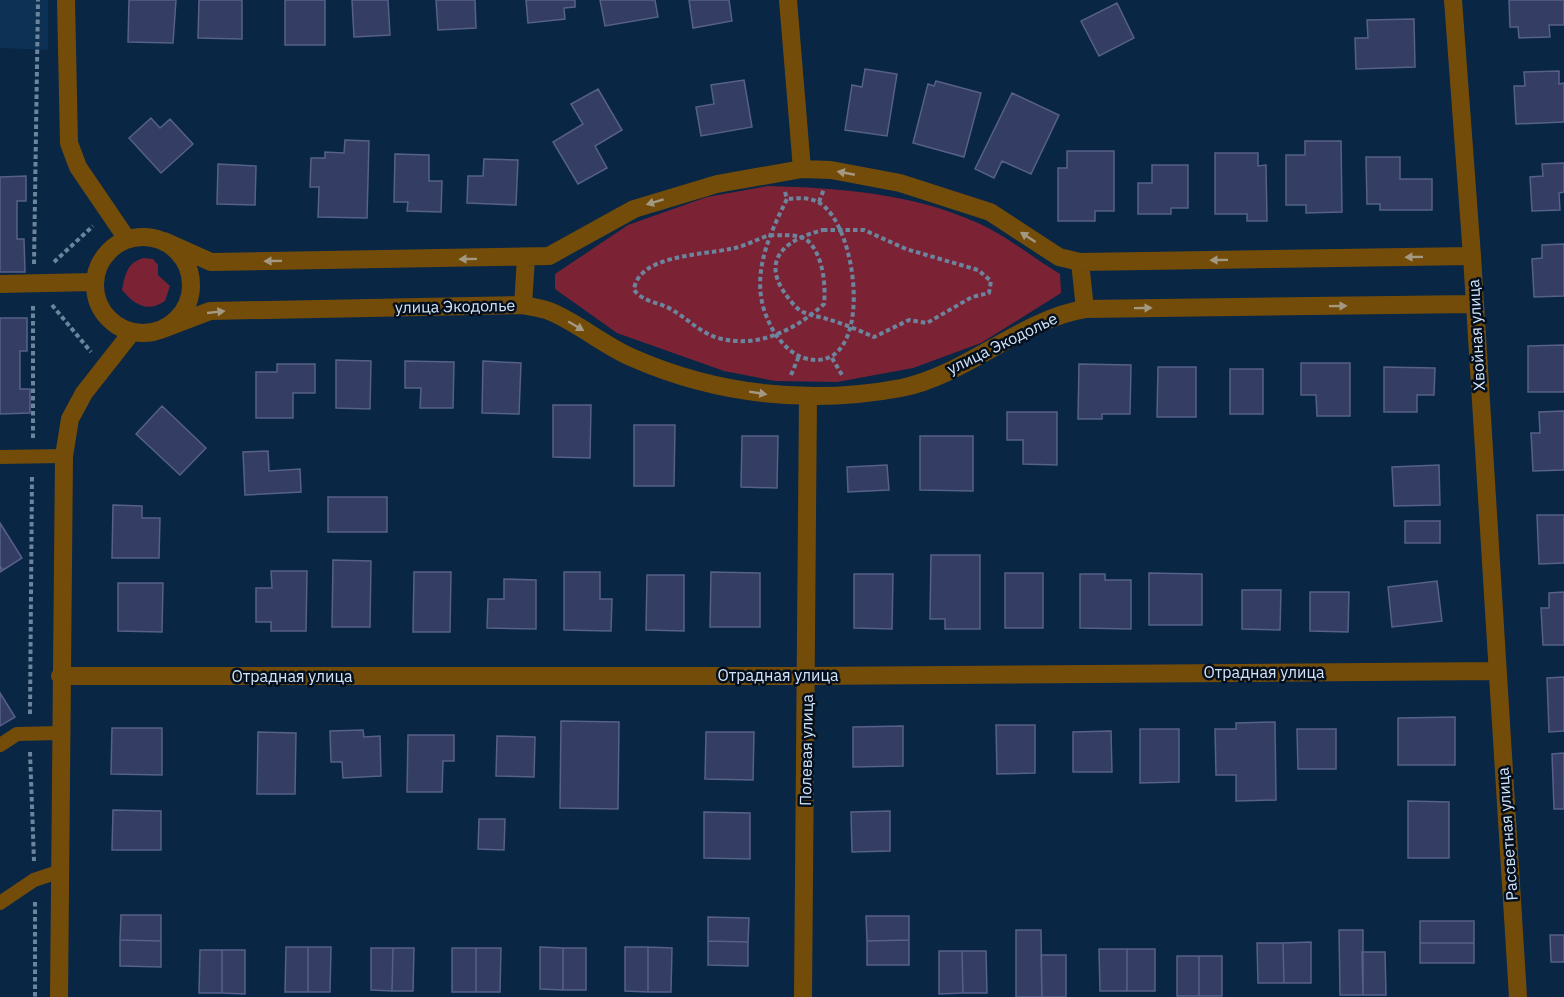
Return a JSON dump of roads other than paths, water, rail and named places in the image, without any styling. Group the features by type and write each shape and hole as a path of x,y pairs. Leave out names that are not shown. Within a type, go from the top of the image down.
{"street":[{"path":"66,0 69,143 78,167 126,239"},
{"path":"788,0 802,169"},
{"name":"Хвойная улица","path":"1454,0 1472,256 1496,671"},
{"path":"164,241 178,253 188,268 191,287 187,305 176,320 160,330 147,333 132,332 117,326 104,314 96,299 94,282 99,264 110,249 126,239 145,237 164,241 211,262 549,256 634,208 717,184 779,171 802,169 831,170 900,183 990,212 1059,257 1080,262 1472,256"},
{"path":"523,305 526,258"},
{"path":"1080,262 1084,309"},
{"path":"0,284 94,282"},
{"name":"улица Экодолье","path":"160,330 210,311 523,305 550,311 631,357 683,378 782,397 902,388 963,365 1063,313 1084,309 1473,304"},
{"path":"59,997 58,872 64,456 70,419 84,393 132,332"},
{"name":"Полевая улица","path":"803,997 808,396"},
{"name":"Отрадная улица","path":"60,675 807,676 1496,671"},
{"name":"Рассветная улица","path":"1496,671 1518,997"}],"lane":[{"path":"0,457 64,456"},
{"path":"0,745 17,734 60,733"},
{"path":"0,903 34,880 58,872"}]}
